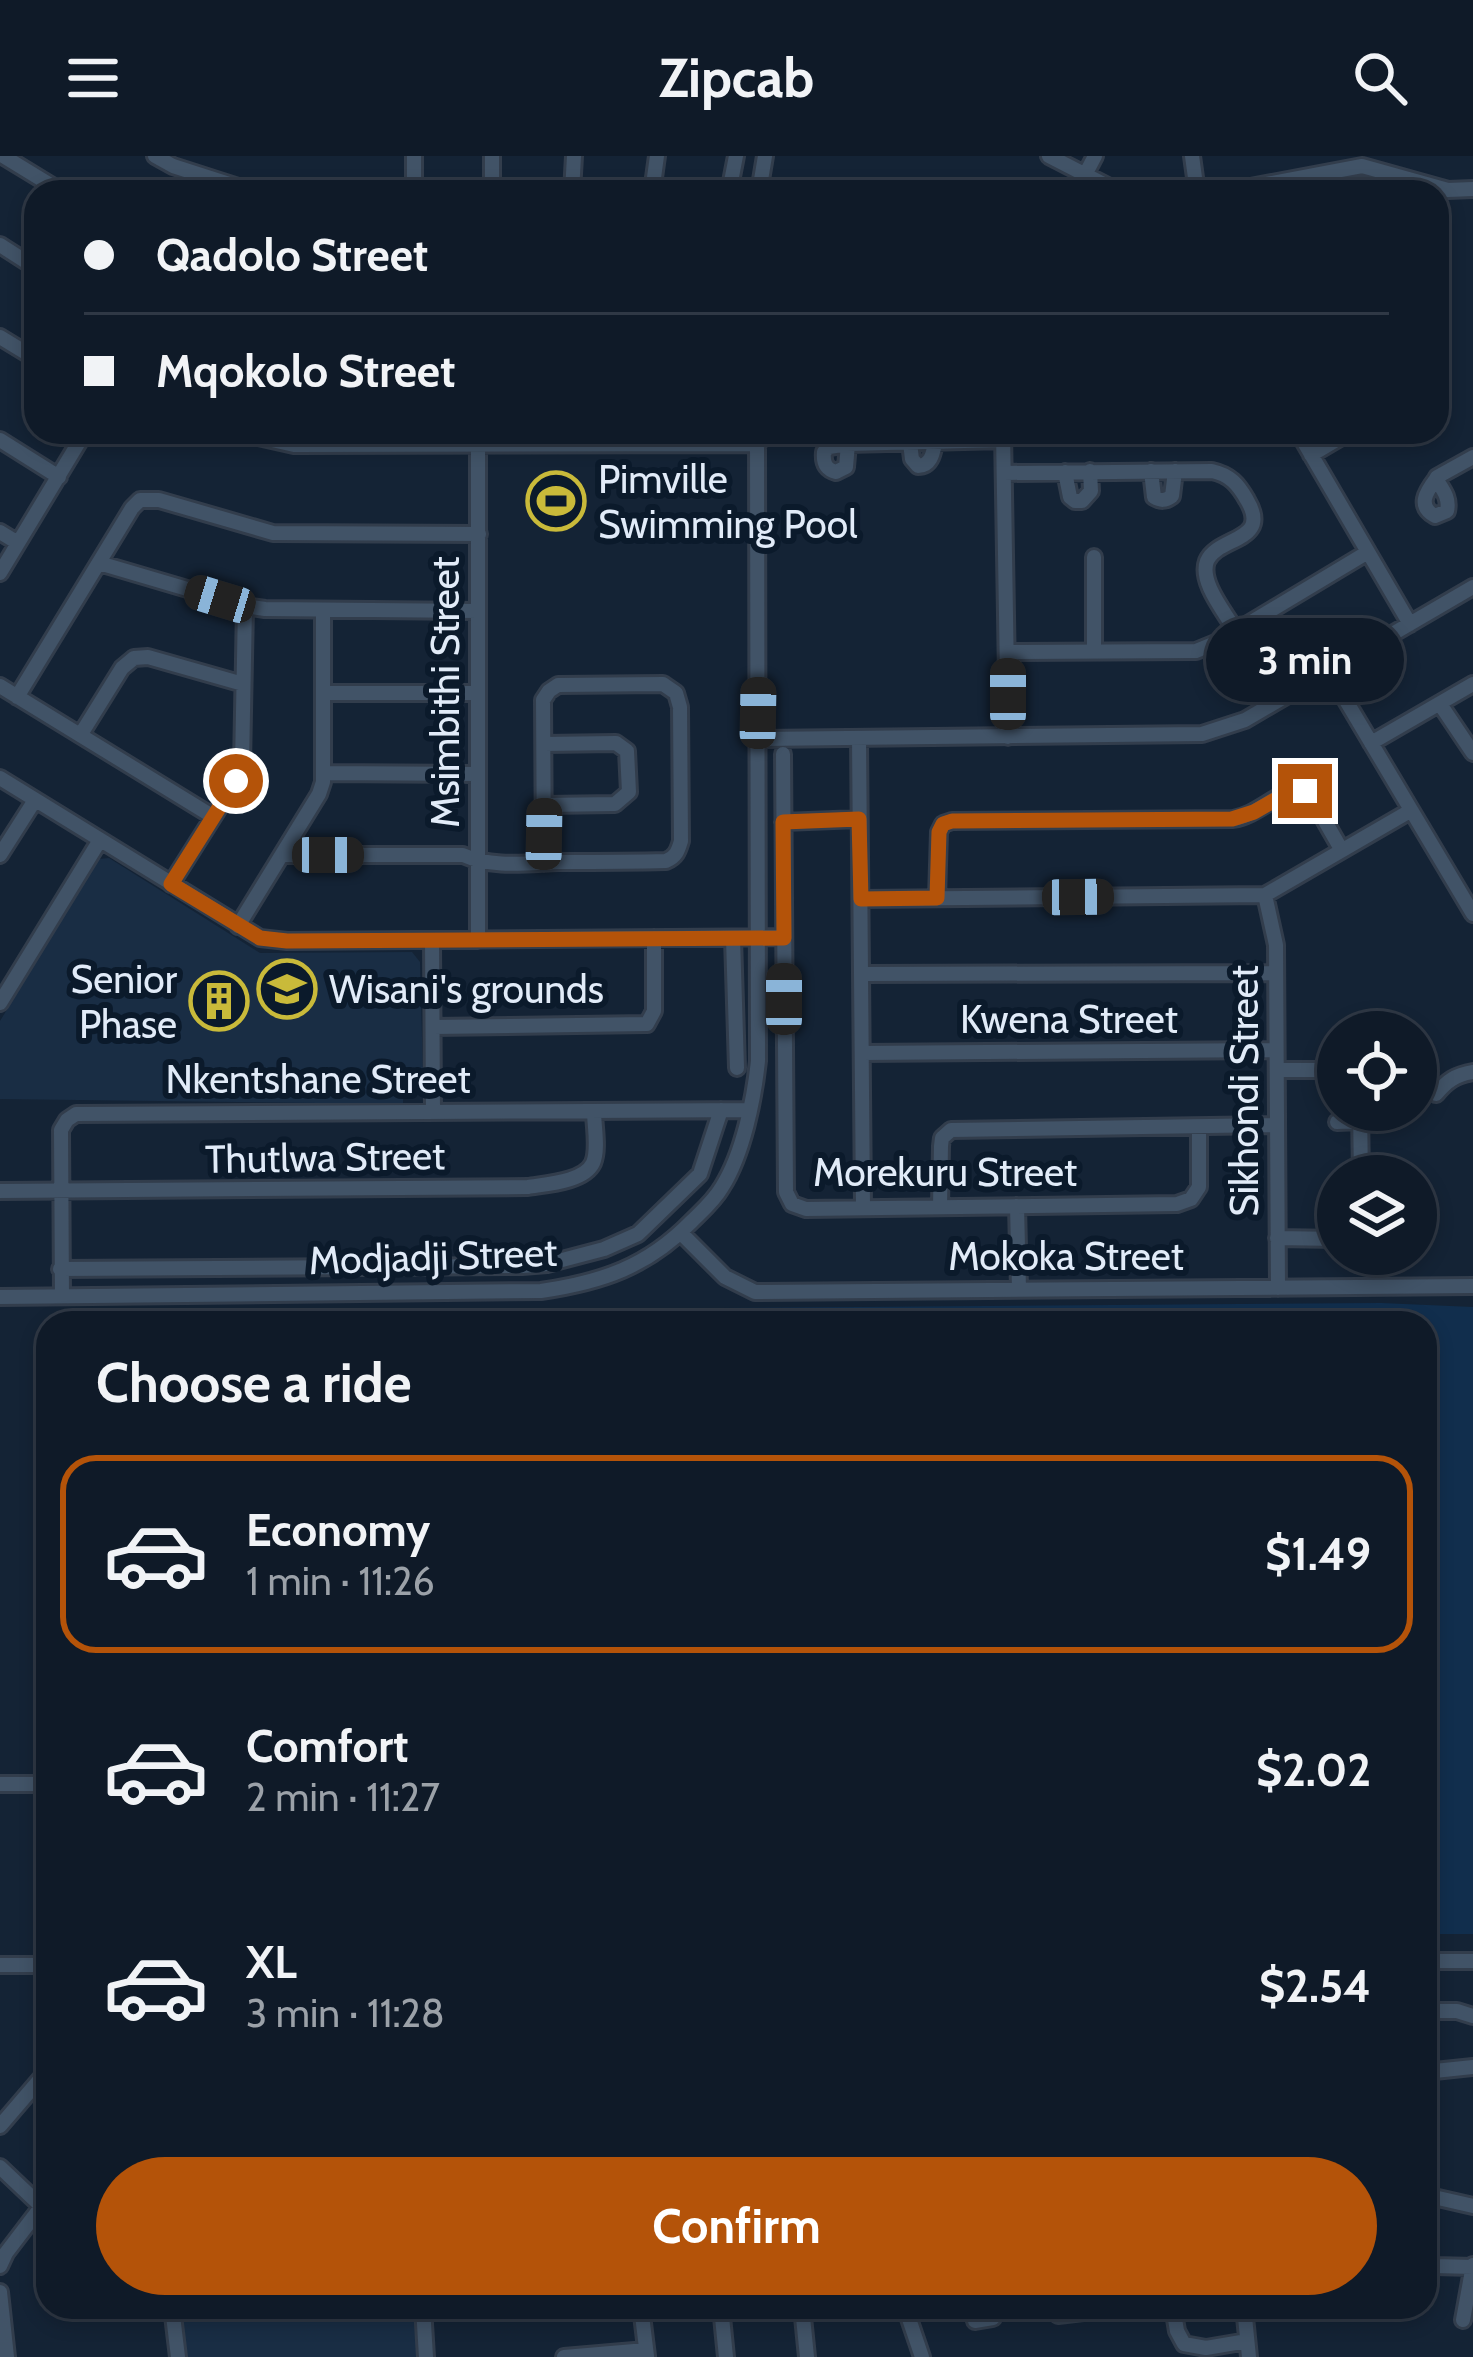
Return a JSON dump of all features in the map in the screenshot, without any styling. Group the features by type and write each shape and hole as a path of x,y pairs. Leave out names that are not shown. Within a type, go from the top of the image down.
{"street":[{"path":"2,156 42,180"},
{"path":"154,156 215,180"},
{"path":"1049,156 1094,180"},
{"path":"1083,180 1094,156"},
{"path":"1288,180 1363,166 1413,180"},
{"path":"0,440 59,477"},
{"path":"0,573 78,444"},
{"path":"290,444 505,444"},
{"path":"687,444 739,444"},
{"name":"Modjadji Street","path":"0,1297 541,1291 630,1268 650,1258 711,1203 725,1183 750,1110 758,1061 758,444"},
{"path":"910,444 912,460 923,466 931,459 935,444"},
{"path":"1003,444 1008,737"},
{"path":"1305,444 1410,624"},
{"path":"1311,455 1330,444"},
{"name":"Msimbithi Street","path":"478,446 478,940"},
{"path":"733,446 758,476"},
{"path":"1436,479 1473,457"},
{"path":"1151,471 1154,497 1167,500 1175,490 1175,471"},
{"path":"1004,472 1226,474 1236,482 1254,514 1244,536 1212,554 1206,564 1207,580 1235,629"},
{"path":"1065,472 1067,490 1075,502 1091,491 1090,472"},
{"path":"17,697 133,506 146,499 269,533 479,534"},
{"path":"0,532 18,543"},
{"path":"1007,652 1196,651 1368,552"},
{"path":"1094,557 1094,650"},
{"path":"99,563 265,609 478,611"},
{"path":"758,739 1202,734 1245,720 1473,587"},
{"path":"171,884 242,765 245,606"},
{"path":"238,926 319,794 324,773 323,610"},
{"path":"81,734 122,668 134,658 148,657 242,684"},
{"path":"1329,672 1473,914"},
{"path":"283,855 463,855 477,862 544,862 666,861 676,854 681,841 680,707 674,691 663,684 553,687 543,700 544,862"},
{"path":"1371,742 1473,684"},
{"path":"0,686 212,816"},
{"path":"325,693 477,693"},
{"path":"1440,704 1473,753"},
{"path":"859,737 863,1208"},
{"path":"544,744 620,744 629,757 630,774 629,792 615,804 545,805"},
{"name":"Morekuru Street","path":"783,754 786,1192 790,1202 799,1208 1184,1203 1199,1187 1198,1127"},
{"path":"324,773 477,774"},
{"path":"0,778 260,938 784,938"},
{"path":"937,898 939,832 952,821 1232,819 1300,789 1310,795 1341,849"},
{"path":"0,855 35,800"},
{"path":"861,899 1265,895 1410,811"},
{"path":"783,822 859,819"},
{"path":"0,1003 100,840"},
{"name":"Sikhondi Street","path":"1265,895 1274,928 1277,1288"},
{"path":"433,1027 647,1024 654,1011 654,938"},
{"path":"733,938 737,1068"},
{"path":"432,940 433,1112"},
{"path":"862,974 1275,973"},
{"name":"Kwena Street","path":"862,1054 1276,1050"},
{"path":"1276,1070 1317,1070"},
{"path":"1437,1093 1457,1075 1473,1072"},
{"path":"60,1269 522,1267 576,1257 631,1240 681,1193 703,1168 721,1110"},
{"name":"Nkentshane Street","path":"62,1297 61,1130 78,1113 750,1110"},
{"name":"Thutlwa Street","path":"0,1191 528,1187 580,1174 591,1166 594,1111"},
{"path":"940,1207 940,1147 951,1130 1276,1125"},
{"path":"1017,1206 1019,1289"},
{"name":"Mokoka Street","path":"681,1233 725,1276 755,1292 1473,1286"},
{"path":"1277,1238 1317,1239"},
{"path":"0,1784 36,1784"},
{"path":"1437,1961 1473,1961"},
{"path":"0,1965 36,1965"},
{"path":"1437,2011 1473,2016"},
{"path":"1437,2071 1473,2067"},
{"path":"0,2126 36,2084"},
{"path":"0,2167 36,2195"},
{"path":"1437,2198 1473,2206"},
{"path":"0,2266 36,2215"},
{"path":"1437,2266 1472,2273 1463,2320"},
{"path":"0,2292 7,2357"},
{"path":"173,2319 178,2357"},
{"path":"424,2319 427,2357"},
{"path":"564,2357 646,2354 642,2319"},
{"path":"722,2319 727,2357"},
{"path":"803,2319 807,2357"},
{"path":"908,2319 922,2357"},
{"path":"1175,2319 1184,2351 1248,2349 1245,2319"}],"shaded area":[{"path":"109,858 260,953 412,952 420,962 423,1075 403,1080 403,1104 0,1099 0,1021 99,859"},
{"path":"1381,1303 1473,1307 1473,1934 1437,1934 1437,1311 719,1308"},
{"path":"181,2319 415,2319 417,2357 186,2357"}],"place":[{"name":"Pimville Swimming Pool","path":"556,501"},
{"name":"Wisani's grounds","path":"287,989"},
{"name":"Senior Phase","path":"219,1001"}],"route":[{"path":"236,781 171,884 260,938 287,941 784,938 783,822 859,819 861,899 937,898 939,832 952,821 1232,819 1288,791 1305,791"}]}
